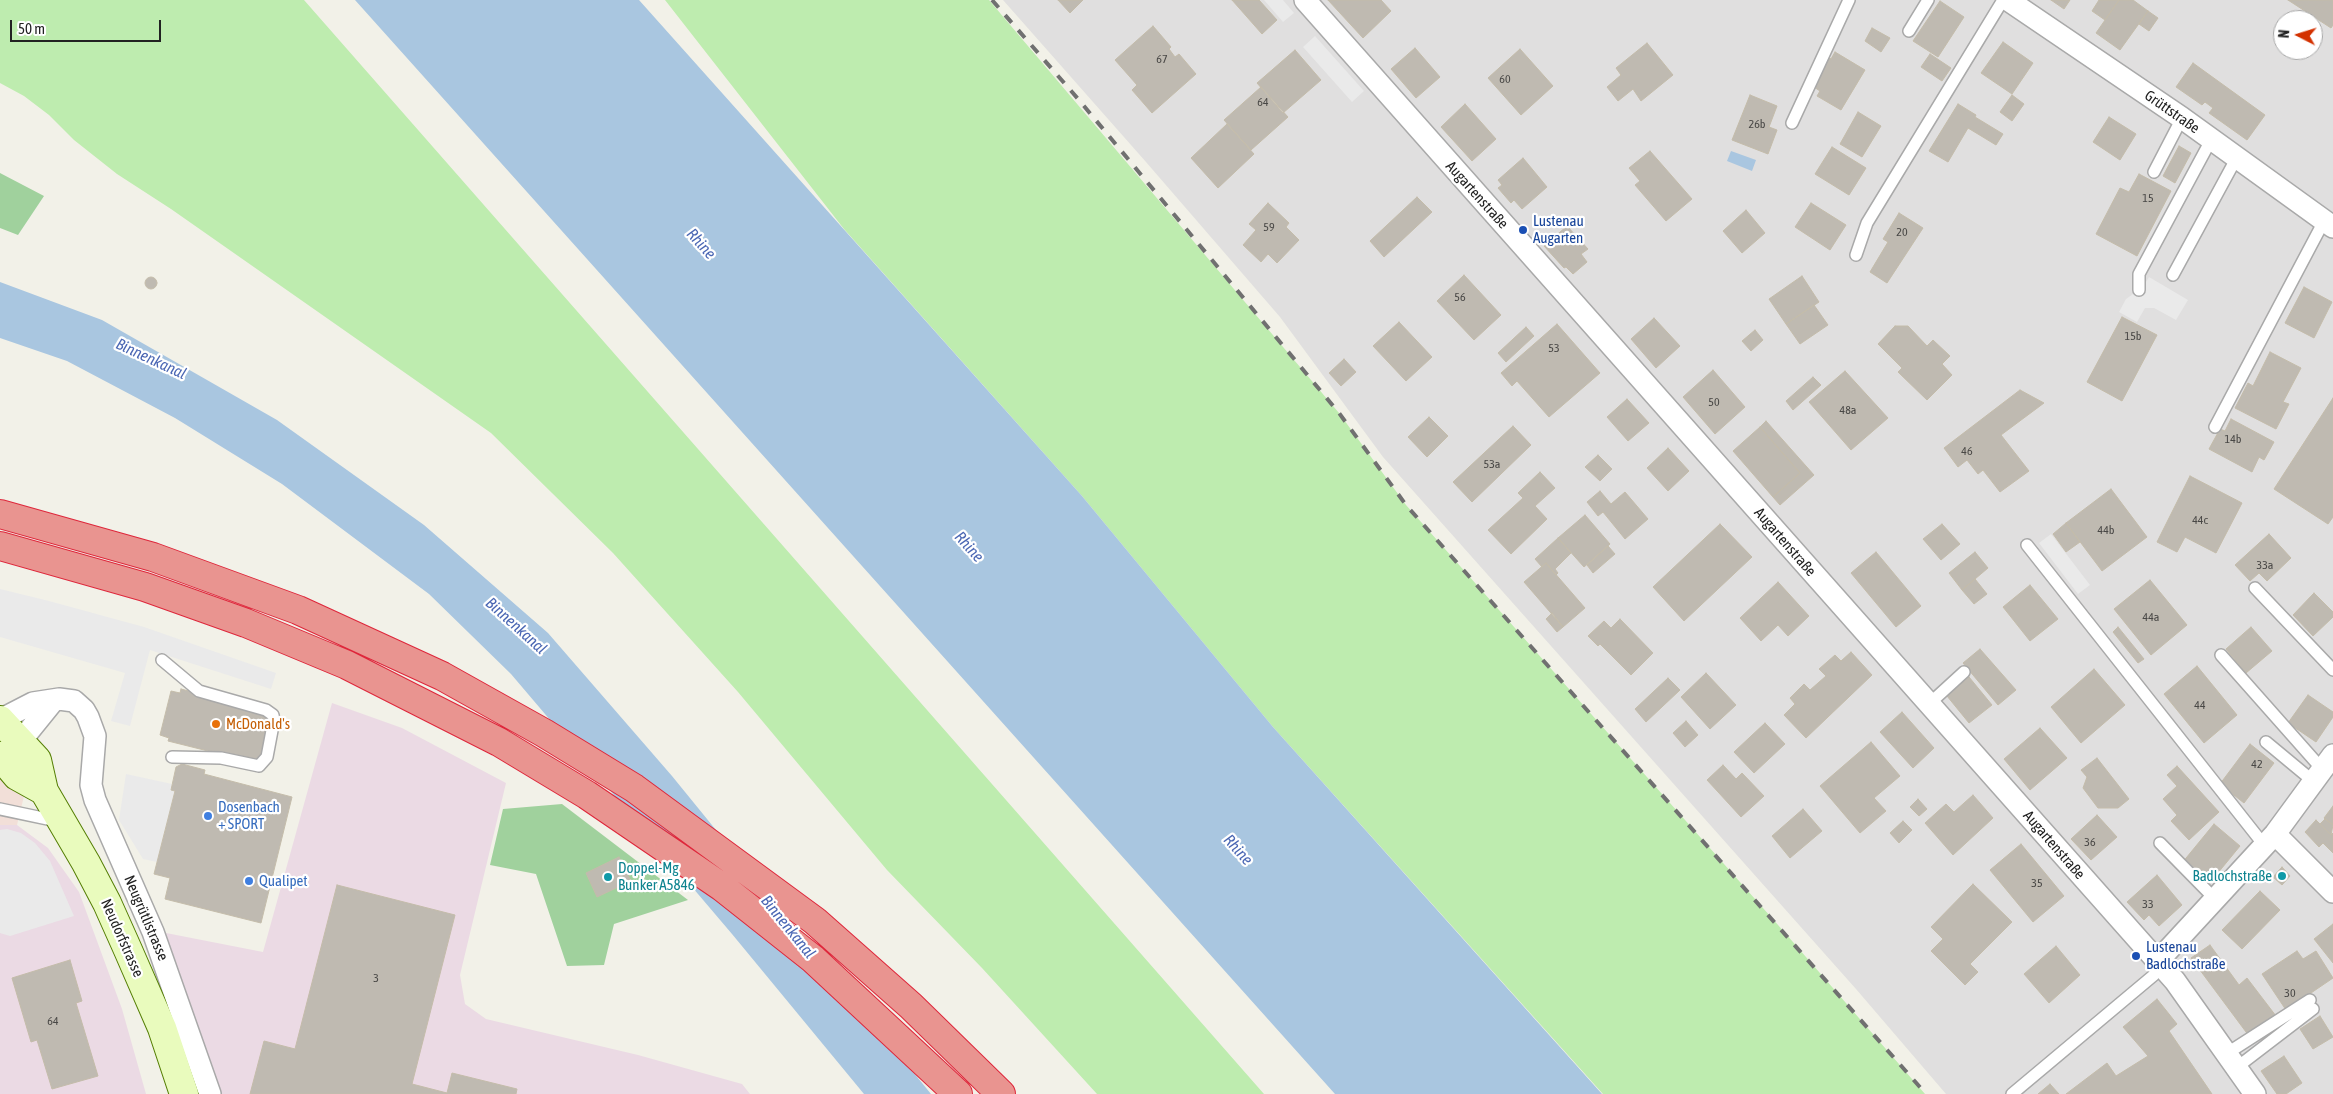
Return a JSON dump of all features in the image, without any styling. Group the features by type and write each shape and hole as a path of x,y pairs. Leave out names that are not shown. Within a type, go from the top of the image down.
{"highway":[{"path":"0,514 154,557 261,596 392,652 500,707 634,788 814,922 911,1006 1001,1094"},
{"path":"0,546 145,587 229,617 347,665 450,716 587,795 722,887 813,959 958,1094"}],"main road":[{"name":"Neudorfstrasse","path":"0,720 5,754 37,760 44,791 111,911 162,1028 184,1094"}],"street":[{"name":"Augartenstraße","path":"1305,0 2175,980 2255,1094"},
{"name":"Grüttstraße","path":"2008,0 2182,118 2236,159 2261,174 2329,224"},
{"path":"0,720 33,703 54,700"},
{"path":"5,754 54,700"},
{"name":"Neugrütlistrasse","path":"54,700 70,700 84,710 92,726 95,742 91,776 95,800 153,932 210,1094"},
{"path":"2158,961 2270,839 2322,768"},
{"path":"2270,839 2333,892"}],"lane":[{"path":"1792,123 1849,0"},
{"path":"1909,31 1928,0"},
{"path":"1856,255 1867,223 2002,0"},
{"path":"2154,172 2182,118"},
{"path":"2139,290 2139,274 2211,140"},
{"path":"2173,275 2236,159"},
{"path":"2215,427 2329,224"},
{"path":"2027,545 2270,839"},
{"path":"2255,588 2333,670"},
{"path":"2221,655 2322,768"},
{"path":"162,660 199,691 266,710 273,714 274,720 267,757 259,766 221,758 172,757"},
{"path":"1929,704 1964,672"},
{"path":"2266,742 2322,768"},
{"path":"0,808 63,823"},
{"path":"2160,843 2215,899"},
{"path":"2012,1094 2154,975 2158,961"},
{"path":"2231,1061 2311,1005 2231,1061"}],"shaded area":[{"path":"1003,0 2333,0 2333,1094 1946,1094 1856,989 1383,457 1280,317"},
{"path":"1264,0 1283,0 1294,13 1283,22"},
{"path":"1315,36 1364,91 1352,102 1303,47"},
{"path":"2149,277 2188,300 2176,320 2154,308 2145,308 2137,322 2119,312 2126,299 2143,287"},
{"path":"2051,534 2090,585 2078,594 2039,543"},
{"path":"0,589 144,627 276,673 271,689 150,650 130,726 111,721 125,673 0,637"},
{"path":"332,703 402,728 506,783 460,975 465,1004 486,1019 638,1055 742,1084 750,1094 208,1094 166,933 263,952"},
{"path":"0,771 24,796 17,825 0,825"},
{"path":"126,774 172,784 171,790 175,791 157,862 143,859 119,820"},
{"path":"0,825 17,825 48,848 79,892 122,1009 146,1094 0,1094"},
{"path":"7,829 21,833 35,843 50,861 74,916 10,936 0,933 0,830"}],"green space":[{"path":"0,0 304,0 1264,1094 1097,1094 982,968 887,870 738,692 613,553 491,433 171,209 117,174 74,140 49,115 24,96 0,83"},
{"path":"665,0 989,0 1339,413 1406,505 1925,1094 1603,1094 1273,727 1082,496 844,229"},
{"path":"0,173 44,196 18,235 0,228"},
{"path":"562,804 688,900 614,924 604,965 567,966 536,874 490,865 503,809"}],"water":[{"name":"Rhine","path":"355,0 639,0 1082,496 1273,727 1602,1094 1335,1094"},
{"path":"1731,151 1756,160 1752,171 1727,161"},
{"name":"Binnenkanal","path":"0,282 102,320 277,420 424,525 548,633 672,776 931,1094 864,1094 732,934 511,674 429,594 282,484 175,418 67,361 0,338"}],"building":[{"path":"1058,0 1083,0 1070,13"},
{"path":"1232,0 1259,0 1277,20 1262,34"},
{"path":"1328,0 1381,0 1391,11 1363,38"},
{"path":"2051,0 2070,0 2064,9"},
{"path":"2099,0 2119,0 2105,20 2092,11"},
{"path":"2119,0 2133,0 2148,11 2120,50 2096,33"},
{"path":"2288,0 2333,0 2333,25 2331,28 2323,23 2323,10 2303,10"},
{"path":"1940,1 1964,17 1938,57 1913,41"},
{"path":"2148,11 2158,18 2149,31 2139,24"},
{"path":"1153,26 1171,47 1169,49 1175,57 1179,54 1196,74 1152,113 1132,90 1137,85 1115,60"},
{"path":"1872,28 1890,38 1881,52 1865,41"},
{"path":"2003,42 2033,63 2012,94 1981,73"},
{"path":"1647,43 1673,75 1641,101 1633,89 1618,101 1607,87 1621,75 1616,68"},
{"path":"1415,48 1440,77 1416,98 1391,69"},
{"path":"1520,49 1553,86 1521,115 1488,78"},
{"path":"1295,50 1321,80 1283,113 1257,83"},
{"path":"1835,52 1865,70 1841,110 1817,96 1820,91 1814,87 1821,75 1818,73 1828,57 1831,59"},
{"path":"1930,54 1951,68 1942,81 1921,67"},
{"path":"2193,63 2265,115 2247,140 2209,113 2213,108 2205,102 2202,105 2176,87"},
{"path":"1261,87 1288,117 1251,150 1224,120"},
{"path":"1750,95 1777,106 1769,127 1777,130 1768,154 1732,140"},
{"path":"2012,95 2024,104 2012,121 2000,112"},
{"path":"1465,104 1496,139 1472,161 1441,127"},
{"path":"1958,104 2003,134 1996,145 1968,128 1948,162 1929,151"},
{"path":"1858,112 1881,126 1862,157 1840,144"},
{"path":"2109,117 2136,134 2120,160 2093,142"},
{"path":"1227,124 1254,154 1218,188 1191,158"},
{"path":"2179,146 2191,153 2175,183 2163,176"},
{"path":"1832,147 1866,168 1849,195 1815,174"},
{"path":"1650,151 1692,199 1666,221 1635,185 1640,181 1629,168"},
{"path":"1523,158 1547,187 1522,209 1514,200 1511,203 1498,188 1502,185 1498,180"},
{"path":"2139,174 2171,191 2137,256 2096,234 2120,188 2129,192"},
{"path":"1417,197 1432,212 1384,257 1370,241"},
{"path":"1268,203 1289,223 1286,227 1299,240 1277,263 1268,254 1261,262 1243,245 1256,230 1249,224"},
{"path":"1811,203 1846,225 1830,250 1795,227"},
{"path":"1746,210 1765,233 1742,253 1723,231"},
{"path":"1899,213 1923,228 1887,283 1870,272 1888,242 1883,239"},
{"path":"1567,226 1588,249 1581,254 1587,262 1573,274 1566,267 1564,268 1544,246"},
{"path":"1464,275 1501,315 1474,340 1437,301"},
{"path":"1802,276 1819,302 1786,324 1769,299"},
{"path":"149,277 153,277 157,283 153,289 149,289 145,285 145,281"},
{"path":"2304,287 2332,302 2314,338 2285,323"},
{"path":"1814,305 1828,325 1800,344 1786,324"},
{"path":"2122,317 2157,335 2122,401 2087,382"},
{"path":"1654,318 1680,346 1656,368 1631,339"},
{"path":"1399,322 1432,357 1406,381 1373,346"},
{"path":"1557,324 1600,373 1549,417 1517,381 1512,386 1501,373"},
{"path":"1895,326 1908,326 1927,346 1933,340 1950,356 1942,364 1952,375 1927,400 1898,372 1902,368 1878,344"},
{"path":"1526,327 1534,336 1506,362 1498,353"},
{"path":"1755,330 1763,340 1751,351 1742,341"},
{"path":"2270,352 2301,368 2283,402 2289,404 2276,429 2235,408 2248,383 2253,386"},
{"path":"1344,359 1356,372 1341,386 1329,373"},
{"path":"1713,370 1745,407 1715,434 1683,397"},
{"path":"1845,371 1888,418 1851,450 1809,402"},
{"path":"1813,377 1821,385 1793,410 1786,401"},
{"path":"2020,390 2044,403 2001,435 2029,471 2000,492 1983,470 1978,474 1967,460 1958,467 1944,448"},
{"path":"2333,398 2333,517 2328,524 2274,489"},
{"path":"1627,399 1649,423 1628,441 1607,417"},
{"path":"1429,417 1448,436 1427,457 1408,437"},
{"path":"2231,419 2274,442 2264,460 2259,457 2252,472 2209,449 2220,429 2225,431"},
{"path":"1766,421 1814,475 1780,505 1773,497 1800,473 1760,427"},
{"path":"1513,426 1531,445 1472,502 1453,482"},
{"path":"1760,427 1800,473 1773,497 1733,451"},
{"path":"1668,448 1689,471 1668,491 1647,468"},
{"path":"1598,455 1612,469 1600,481 1585,467"},
{"path":"1540,472 1555,488 1535,506 1547,519 1511,554 1488,530 1523,498 1518,493"},
{"path":"2190,476 2242,503 2216,553 2185,537 2177,552 2157,542"},
{"path":"2111,489 2147,537 2102,571 2066,523"},
{"path":"1600,491 1611,504 1625,492 1648,519 1625,539 1603,512 1598,516 1587,502"},
{"path":"1585,515 1610,544 1584,567 1558,538"},
{"path":"2066,523 2080,542 2066,552 2053,534"},
{"path":"1720,524 1752,557 1684,621 1653,587"},
{"path":"1942,524 1960,544 1941,560 1923,539"},
{"path":"2269,534 2291,558 2267,581 2259,573 2250,581 2235,565"},
{"path":"1558,538 1571,553 1555,569 1558,573 1556,575 1546,563 1542,567 1535,559"},
{"path":"1608,546 1615,554 1593,573 1587,565"},
{"path":"1876,552 1921,606 1896,627 1851,573"},
{"path":"1975,552 1988,568 1962,590 1949,573"},
{"path":"1546,563 1585,608 1563,627 1524,582"},
{"path":"1975,579 1987,594 1974,604 1962,590"},
{"path":"2150,580 2187,625 2151,655 2114,609"},
{"path":"1778,582 1809,616 1788,636 1778,625 1761,641 1740,618"},
{"path":"2030,585 2058,619 2030,641 2003,607"},
{"path":"2314,593 2333,612 2333,617 2313,636 2293,615"},
{"path":"1552,613 1563,627 1557,632 1546,619"},
{"path":"1620,619 1653,653 1631,675 1600,644 1598,646 1588,636 1604,621 1611,628"},
{"path":"2118,627 2144,659 2138,663 2113,632"},
{"path":"2251,627 2272,651 2246,673 2226,649"},
{"path":"1980,649 2016,690 1998,705 1963,663"},
{"path":"1851,652 1872,675 1806,738 1784,715 1795,704 1790,698 1804,684 1810,690 1826,676 1819,669 1835,655 1841,661"},
{"path":"2197,666 2237,715 2204,743 2164,694"},
{"path":"2094,669 2125,705 2081,743 2051,707"},
{"path":"1706,673 1736,705 1710,729 1681,697"},
{"path":"1969,677 1992,705 1969,723 1947,696"},
{"path":"1668,678 1680,690 1646,722 1635,709"},
{"name":"McDonald's","path":"181,689 273,713 260,764 168,741 169,738 160,735 171,691 180,693"},
{"path":"2308,695 2333,712 2333,717 2316,742 2288,723"},
{"path":"1902,712 1934,748 1913,768 1880,732"},
{"path":"1686,721 1698,735 1685,747 1673,733"},
{"path":"1765,723 1785,744 1754,773 1734,752"},
{"path":"2040,728 2067,758 2030,790 2004,759"},
{"path":"1871,742 1900,776 1874,798 1886,811 1860,833 1820,786"},
{"path":"2250,744 2274,763 2244,803 2220,784"},
{"path":"2097,758 2129,799 2118,808 2098,808 2083,788 2087,777 2081,770"},
{"path":"182,764 205,770 204,774 292,797 261,923 165,899 170,878 154,874 175,791 171,790 176,767"},
{"path":"1723,765 1736,779 1742,773 1764,796 1741,817 1707,780"},
{"path":"2177,766 2219,812 2189,840 2171,821 2177,815 2163,799 2177,786 2167,775"},
{"path":"1973,795 1993,818 1953,855 1925,823 1946,804 1954,812"},
{"path":"1918,799 1927,809 1919,816 1910,807"},
{"path":"2333,806 2333,825 2324,818"},
{"path":"1803,809 1822,831 1790,858 1772,836"},
{"path":"2097,815 2117,837 2091,860 2071,839"},
{"path":"2325,819 2333,825 2331,835 2320,824"},
{"path":"2316,820 2331,835 2333,833 2333,853 2323,843 2319,847 2305,832"},
{"path":"1903,821 1912,830 1899,843 1890,833"},
{"path":"2214,824 2240,846 2208,885 2182,863"},
{"path":"2021,844 2064,896 2033,922 1990,870"},
{"name":"Doppel-Mg Bunker A5846","path":"619,857 631,881 597,897 586,873"},
{"name":"Badlochstraße","path":"2282,867 2290,876 2282,885 2273,877"},
{"path":"2157,875 2182,905 2159,926 2149,915 2144,920 2127,902"},
{"path":"1973,884 2012,922 1970,964 1978,972 1965,985 1931,951 1943,939 1931,927"},
{"path":"337,885 455,915 412,1084 447,1093 452,1073 517,1089 516,1094 250,1094 264,1041 295,1049"},
{"path":"2260,891 2280,910 2242,949 2222,930"},
{"path":"2333,924 2333,963 2314,939"},
{"path":"2210,945 2239,985 2247,978 2276,1016 2249,1036 2191,958"},
{"path":"2056,946 2080,975 2049,1003 2024,974"},
{"path":"2297,951 2303,959 2316,951 2333,978 2286,1010 2262,974"},
{"path":"70,960 82,1001 76,1003 98,1076 52,1089 37,1040 31,1042 12,978"},
{"path":"2157,999 2177,1024 2169,1031 2212,1094 2066,1094 2107,1063 2116,1076 2148,1056 2123,1027"},
{"path":"2320,1016 2333,1037 2313,1049 2300,1029"},
{"path":"2284,1056 2302,1083 2286,1094 2277,1094 2261,1071"},
{"path":"2050,1084 2059,1094 2038,1094"}],"railway":[{"path":"992,0 1079,100 1339,413 1406,505 1926,1094"}],"place":[{"name":"Lustenau Augarten","path":"1523,230"},
{"name":"McDonald's","path":"216,724"},
{"name":"Dosenbach + SPORT","path":"208,816"},
{"name":"Badlochstraße","path":"2282,876"},
{"name":"Doppel-Mg Bunker A5846","path":"608,877"},
{"name":"Qualipet","path":"249,881"},
{"name":"Lustenau Badlochstraße","path":"2136,956"}]}
